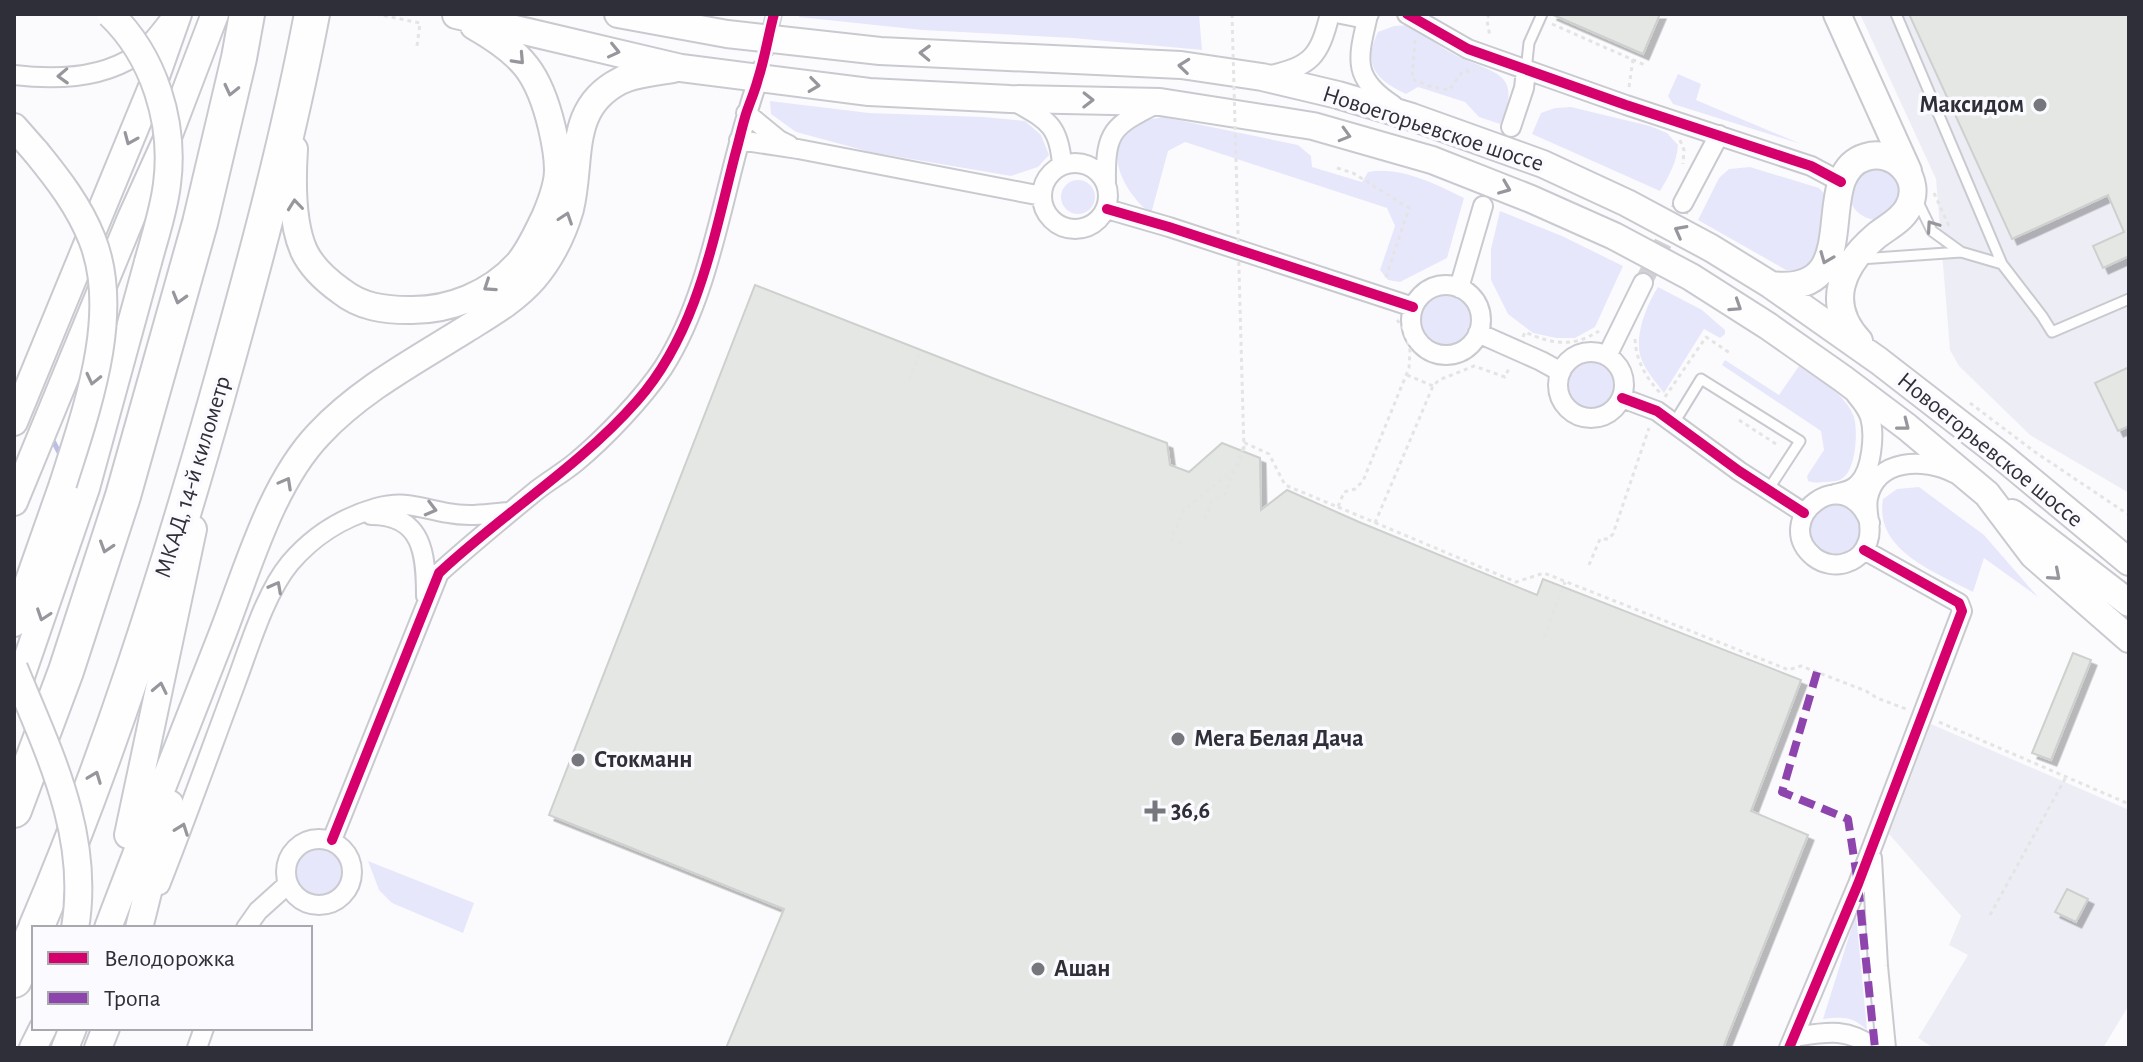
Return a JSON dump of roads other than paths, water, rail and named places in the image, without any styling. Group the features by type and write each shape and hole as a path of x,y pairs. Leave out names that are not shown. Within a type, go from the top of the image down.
{"highway":[{"path":"14,810 66,671 123,496 200,223 247,14"},
{"name":"МКАД, 14-й километр","path":"37,926 126,692 184,514 262,239 312,14"},
{"name":"МКАД, 14-й километр","path":"14,980 32,938"}],"main road":[{"path":"14,698 74,486 161,216 168,183 166,130 159,95 136,43 110,14"},
{"path":"14,422 154,82 176,14"},
{"path":"14,502 131,218 170,132 215,14"},
{"name":"Новоегорьевское шоссе","path":"618,14 654,18 727,34 880,51 1181,65 1262,77 1412,117 1543,164 1627,203 1711,248 1771,285 1879,361 1999,454 2129,562"},
{"path":"691,14 727,34"},
{"path":"1837,14 1912,184 1910,205 1902,217 1873,239 1855,259 1840,287 1839,304 1850,331 1879,361"},
{"path":"301,71 292,180 304,252 324,279 353,301 385,310 423,311 458,304 489,289 517,265 550,206 558,171 546,103 533,76 520,57 499,41 453,15"},
{"name":"Новоегорьевское шоссе","path":"453,15 681,68 869,92 1160,102 1313,126 1432,160 1614,236 1691,277 1842,378 2129,603"},
{"path":"107,926 271,510 294,468 316,437 339,414 371,389 506,303 533,279 555,246 569,209 581,129 588,108 602,92 623,79 681,68"},
{"path":"1859,159 1874,130 1876,101"},
{"path":"14,127 58,180 80,213 93,242 101,277 103,306 99,349 74,486 14,623"},
{"path":"1771,285 1799,286 1820,273 1833,242 1840,187 1851,164 1874,155 1889,157 1901,164 1912,184"},
{"path":"1840,187 1842,205 1850,217 1862,225 1876,228 1890,225"},
{"path":"106,926 139,791 228,357"},
{"path":"1999,454 2129,546"},
{"path":"1981,489 2033,555 2129,639"},
{"path":"142,926 169,807 222,636"},
{"path":"14,668 55,767 69,811 79,874 75,926"},
{"path":"33,1048 42,1030"}],"street":[{"path":"14,75 60,77 114,68 138,54 176,14"},
{"path":"1262,77 1293,70 1317,53 1330,14"},
{"path":"1341,14 1356,17 1369,14 1359,52 1361,71 1376,94 1412,117"},
{"path":"1407,14 1468,49 1811,166 1840,187"},
{"path":"1511,127 1524,88 1526,70"},
{"path":"332,840 439,573 511,511 578,461 638,400 663,367 695,300 714,240 746,113 758,80"},
{"path":"1010,99 1052,127 1060,145 1062,165"},
{"path":"1106,182 1087,165 1062,165 1051,173 1044,184 1042,196 1045,210 1054,222 1066,229 1078,230 1100,219 1107,209 1109,195 1105,157 1108,141 1117,127 1160,102"},
{"path":"746,113 779,140 798,149"},
{"path":"1683,203 1719,135"},
{"path":"739,140 1042,196"},
{"path":"1459,288 1483,206"},
{"path":"1107,209 1413,307"},
{"path":"1607,356 1643,283"},
{"path":"1446,285 1459,288 1471,295 1478,307 1481,320 1478,333 1470,345 1459,353 1445,355 1431,352 1420,344 1413,333 1410,320 1413,307 1421,295 1432,288 1446,285"},
{"path":"1478,333 1561,372"},
{"path":"1594,352 1607,356 1623,374 1625,386 1616,408 1595,418 1583,418 1572,413 1559,395 1561,372 1568,361 1580,354 1594,352"},
{"path":"1842,378 1869,414 1872,444 1864,477 1858,485 1851,490 1821,497 1804,513 1800,525 1801,538 1806,550 1816,559 1838,565 1857,557 1864,550 1870,537 1867,504 1872,486 1887,471 1901,465 1916,463 1949,470 1981,489"},
{"path":"1622,398 1657,411 1804,513"},
{"path":"1833,495 1857,502 1870,523"},
{"path":"143,926 254,634 288,566 309,542 333,525 356,515 397,504 413,504 465,515 511,511"},
{"path":"356,515 397,518 418,537 426,567 426,605"},
{"path":"1792,1042 1871,851 1962,611 1959,603 1864,550"},
{"path":"319,838 332,840 348,853 352,863 351,883 337,900 326,905 303,902 288,884 285,871 288,859 295,848 306,841 319,838"},
{"path":"1871,851 1886,1048"},
{"path":"247,926 258,911 288,884"},
{"path":"1792,1042 1824,1032 1845,1033 1863,1039 1875,1048"}],"lane":[{"path":"1896,14 2002,264 2052,332 2129,299"},
{"path":"1526,70 1529,43 1541,16"},
{"path":"1912,184 1932,231 1961,252 2002,264"},
{"path":"1855,259 1961,252"},
{"path":"1674,423 1701,379 1800,441 1768,490"}],"waterway":[{"path":"51,437 61,456"}],"tunnel":[{"path":"758,80 774,14"},
{"path":"1643,283 1683,203"}],"place":[{"name":"Максидом","path":"2040,105"},
{"name":"Мега Белая Дача","path":"1178,739"},
{"name":"Стокманн","path":"578,760"},
{"name":"36,6","path":"1155,811"},
{"name":"Ашан","path":"1038,969"}]}
